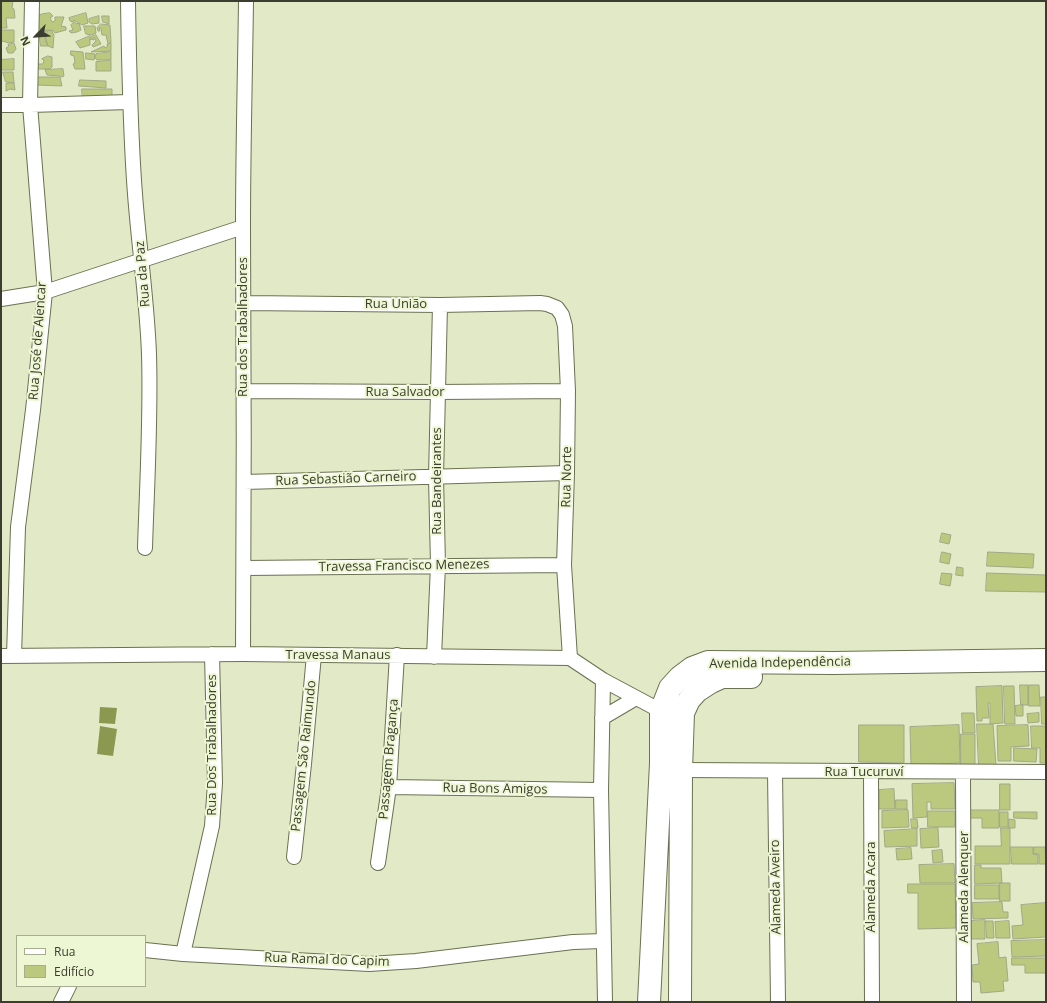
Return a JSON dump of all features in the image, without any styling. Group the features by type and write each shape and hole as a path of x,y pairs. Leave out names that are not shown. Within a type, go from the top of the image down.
{"main road":[{"name":"Avenida Independência","path":"649,1002 661,763 661,711 670,688 680,676 692,668 708,662 833,663 1046,660"},
{"name":"Avenida Independência","path":"680,1002 681,770 683,713 689,700 697,692 711,682 722,677 1046,674"}],"street":[{"name":"Rua José de Alencar","path":"8,656 18,527 33,410 45,292 30,105 32,1"},
{"name":"Rua da Paz","path":"128,1 130,102 135,196 145,291 149,355 145,548"},
{"name":"Rua dos Trabalhadores","path":"243,654 243,227 246,1"},
{"path":"1,105 130,102"},
{"path":"1,299 45,292 243,227"},
{"name":"Rua União","path":"244,303 440,305 547,304"},
{"name":"Rua Norte","path":"547,304 557,308 562,315 565,326 568,391 564,565 570,658"},
{"name":"Rua Bandeirantes","path":"434,657 438,565 436,477 440,305"},
{"name":"Rua Salvador","path":"243,391 568,391"},
{"name":"Rua Sebastião Carneiro","path":"244,482 567,473"},
{"name":"Travessa Francisco Menezes","path":"244,568 564,565"},
{"name":"Rua Dos Trabalhadores","path":"183,954 212,826 215,783 212,654"},
{"name":"Travessa Manaus","path":"8,656 243,654 570,658"},
{"name":"Passagem São Raimundo","path":"294,857 314,655"},
{"name":"Passagem Bragança","path":"378,862 389,787 397,655"},
{"path":"570,658 603,680 661,711"},
{"path":"603,680 601,790 605,1002"},
{"path":"602,718 636,698"},
{"name":"Rua Tucuruví","path":"681,770 775,772 1046,772"},
{"name":"Alameda Aveiro","path":"775,772 778,1002"},
{"name":"Alameda Acara","path":"871,772 872,1002"},
{"name":"Alameda Alenquer","path":"963,772 964,1002"},
{"name":"Rua Bons Amigos","path":"389,787 601,790"},
{"name":"Rua Ramal do Capim","path":"146,950 183,954 369,964 416,961 573,942 603,940"},
{"path":"61,1002 69,987"}],"shaded area":[{"path":"100,707 117,708 115,724 99,723"},
{"path":"100,726 117,729 113,756 97,754"}],"building":[{"path":"1,1 13,1 12,8 14,9 15,18 6,18 7,28 1,28"},
{"path":"50,13 53,16 50,18 52,22 55,21 55,17 64,17 61,26 66,27 66,30 55,33 53,30 46,31 36,27 35,17"},
{"path":"86,13 88,23 82,25 74,20 73,22 70,21 69,18"},
{"path":"99,16 99,23 92,24 89,22 89,19"},
{"path":"102,16 109,16 109,24 103,22"},
{"path":"75,22 76,24 79,23 81,30 71,33 69,31 73,30 71,25"},
{"path":"101,24 110,25 111,42 108,44 106,35 102,35 101,28 99,28 100,31 98,31 97,28"},
{"path":"84,26 95,26 96,33 91,35 86,34"},
{"path":"1,30 14,30 14,42 9,43 2,41"},
{"path":"48,30 52,31 54,35 53,48 48,46 46,39"},
{"path":"39,31 46,31 45,40 48,46 41,46"},
{"path":"96,35 101,44 93,47 92,45 96,41 94,37 94,40 90,39 92,36"},
{"path":"90,36 90,45 80,48 76,42"},
{"path":"14,43 16,49 13,53 8,53 6,48 9,46 8,45"},
{"path":"111,43 111,51 91,52 104,46 105,48"},
{"path":"71,51 83,52 85,69 75,69 73,64 75,63 74,56 71,55"},
{"path":"111,52 111,60 97,60 95,58 96,54"},
{"path":"86,53 95,54 94,60 86,59"},
{"path":"48,56 52,57 52,67 50,69 38,69 37,64 43,64 44,60 42,59"},
{"path":"14,59 14,70 1,70 1,60"},
{"path":"111,61 111,71 96,71 96,62"},
{"path":"63,69 64,76 62,77 47,75 45,70"},
{"path":"3,72 13,72 14,83 6,82"},
{"path":"35,77 60,77 62,86 36,85"},
{"path":"80,80 106,81 106,88 79,86"},
{"path":"14,83 15,90 10,89 6,91 6,84"},
{"path":"82,89 112,89 112,101 83,100"},
{"path":"942,533 951,535 949,544 940,542"},
{"path":"942,552 951,554 949,564 940,562"},
{"path":"988,552 1034,554 1033,568 987,566"},
{"path":"957,567 963,568 963,576 956,575"},
{"path":"942,573 952,574 950,586 940,584"},
{"path":"987,573 1046,575 1046,592 986,591"},
{"path":"1020,685 1028,685 1028,705 1021,705"},
{"path":"1029,685 1039,685 1040,706 1029,706"},
{"path":"1002,686 1003,723 990,724 990,703 988,703 989,718 982,718 982,721 977,721 976,687"},
{"path":"1004,686 1014,686 1015,724 1005,724"},
{"path":"1041,697 1046,697 1046,724 1042,724"},
{"path":"1023,705 1023,716 1016,716 1015,706"},
{"path":"962,713 974,713 975,733 963,733"},
{"path":"1039,713 1039,722 1028,723 1027,714"},
{"path":"977,724 993,724 996,765 979,766"},
{"path":"859,725 904,725 904,763 859,762"},
{"path":"959,725 960,763 911,765 910,727"},
{"path":"1028,725 1029,746 1011,747 1011,761 998,761 997,726"},
{"path":"1031,726 1046,726 1046,763 1040,763 1040,748 1032,748"},
{"path":"961,734 975,734 975,765 961,765"},
{"path":"1014,748 1037,749 1036,762 1014,761"},
{"path":"954,783 955,809 931,809 931,802 927,802 927,817 913,818 912,784"},
{"path":"1000,784 1010,784 1010,810 1000,810"},
{"path":"894,789 895,809 879,809 879,790"},
{"path":"896,800 907,800 907,809 896,809"},
{"path":"908,810 909,827 882,828 882,811"},
{"path":"969,810 999,810 999,828 982,828 982,818 970,818"},
{"path":"928,811 955,811 955,827 928,827"},
{"path":"1000,812 1008,812 1008,827 1000,827"},
{"path":"1014,812 1037,812 1037,819 1014,818"},
{"path":"911,819 917,819 918,828 912,828"},
{"path":"1009,819 1015,820 1015,828 1009,828"},
{"path":"938,828 939,847 921,848 920,829"},
{"path":"1001,828 1010,828 1010,864 975,864 975,846 1001,846"},
{"path":"917,829 917,846 885,847 884,831"},
{"path":"1011,847 1033,847 1033,854 1038,855 1038,864 1012,864"},
{"path":"1034,847 1045,847 1046,864 1039,864 1039,854 1034,854"},
{"path":"911,848 912,859 897,860 896,849"},
{"path":"942,850 943,862 933,863 932,851"},
{"path":"954,864 955,883 920,883 919,865"},
{"path":"975,865 981,865 981,868 1001,868 1002,883 975,884"},
{"path":"1000,883 1010,883 1010,901 1000,901"},
{"path":"908,884 955,884 956,928 918,929 918,893 908,893"},
{"path":"975,885 999,885 999,899 975,899"},
{"path":"1002,902 1003,912 1008,912 1008,918 973,919 972,903"},
{"path":"1046,903 1046,937 1013,939 1012,926 1023,925 1021,905"},
{"path":"985,920 985,939 971,939 971,921"},
{"path":"986,921 993,921 994,938 987,938"},
{"path":"1009,921 1010,938 996,938 995,922"},
{"path":"1046,940 1046,956 1012,957 1011,941"},
{"path":"998,942 999,958 1006,957 1008,981 1003,981 1004,991 981,993 980,982 973,982 972,965 979,964 977,944"},
{"path":"1012,958 1046,958 1046,973 1025,973 1025,965 1012,965"}]}
